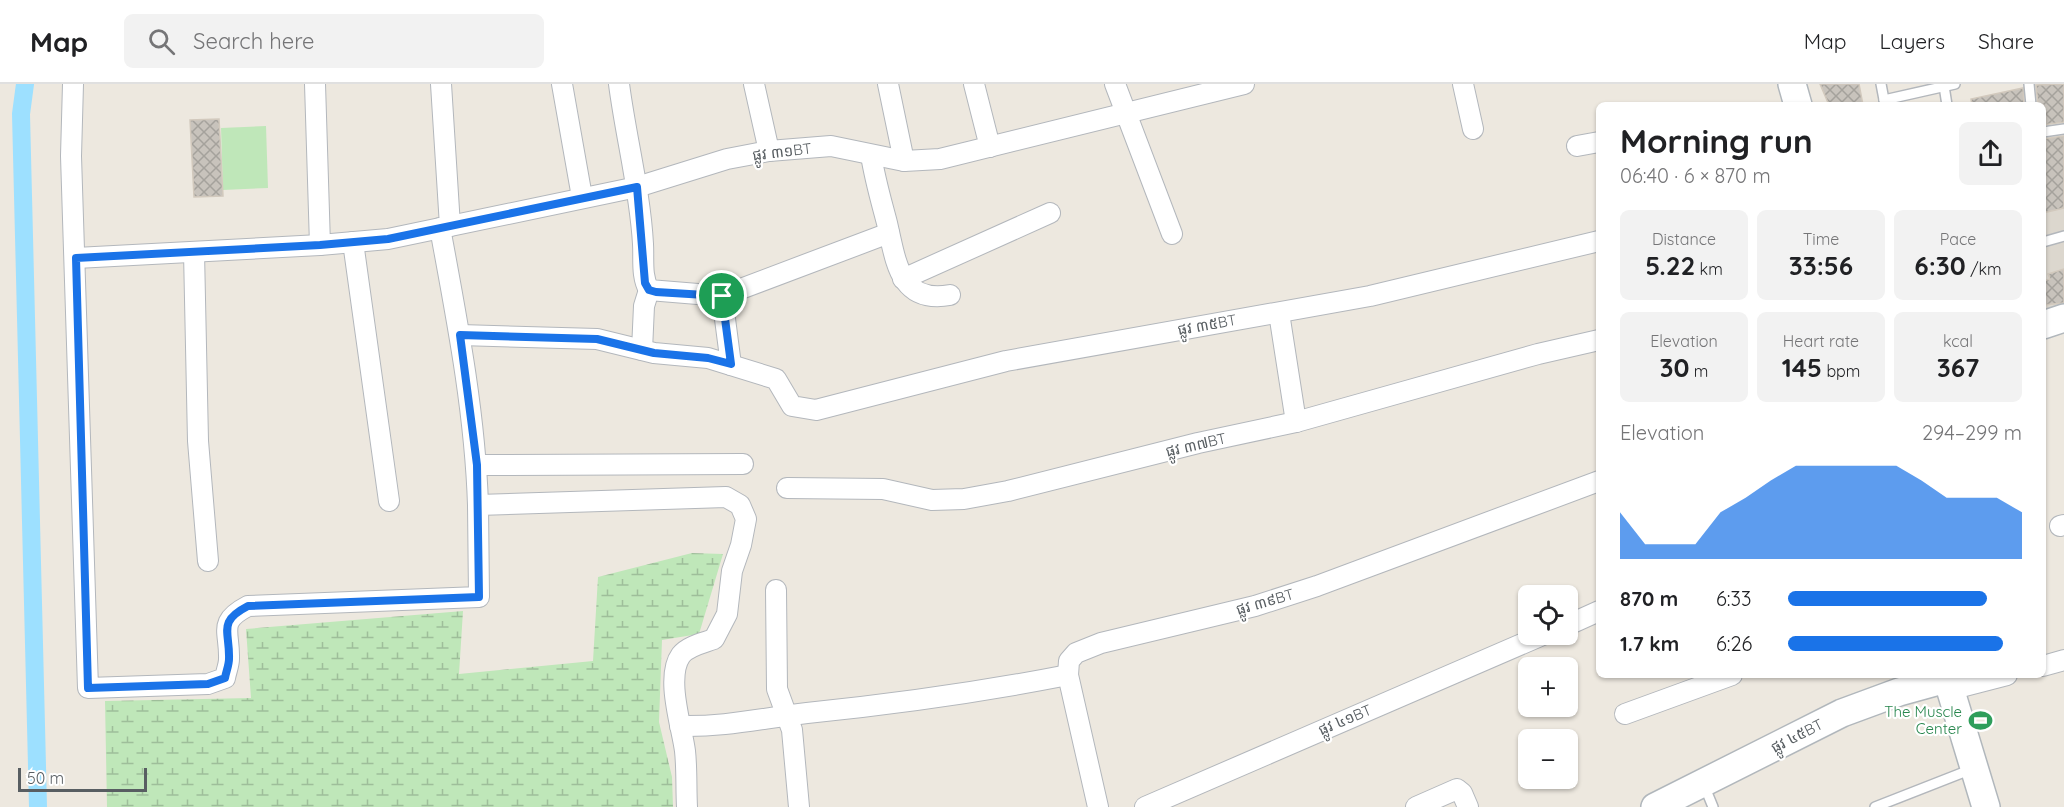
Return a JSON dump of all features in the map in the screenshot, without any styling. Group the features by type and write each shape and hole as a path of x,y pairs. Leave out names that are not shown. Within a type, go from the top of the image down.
{"street":[{"path":"74,84 71,156 88,688 208,684 225,678 229,660 226,625 234,613 248,606 479,597 477,465 445,227 441,84"},
{"path":"315,84 320,245"},
{"path":"562,84 582,197"},
{"path":"619,84 637,187 643,268 645,283 649,290 645,306 642,350"},
{"path":"754,84 770,152"},
{"path":"888,84 904,160"},
{"path":"974,84 990,147"},
{"path":"1115,84 1172,234"},
{"name":"ផ្លូវ ៣១BT","path":"76,258 353,242 445,227 637,187 727,159 770,152 831,146 904,160 940,159 1126,112 1191,89 1244,84"},
{"path":"1463,84 1473,129"},
{"path":"1577,146 1596,143"},
{"path":"871,155 878,196 895,262 903,279 918,293 937,297 950,295"},
{"path":"903,279 1050,213"},
{"path":"649,290 722,296 889,233"},
{"path":"353,242 389,501"},
{"name":"ផ្លូវ ៣៥BT","path":"731,364 776,379 792,406 816,410 1006,361 1370,296 1596,242"},
{"path":"194,252 198,441 208,561"},
{"path":"460,335 597,339 642,350 708,358 731,364 722,296"},
{"path":"1279,313 1296,423"},
{"path":"2046,324 2064,318"},
{"name":"ផ្លូវ ៣៧BT","path":"786,488 854,487 884,489 932,500 964,499 1067,478 1197,443 1296,423 1538,354 1596,341"},
{"path":"477,465 743,464"},
{"name":"ផ្លូវ ៣៩BT","path":"1068,675 1069,661 1077,653 1101,644 1255,606 1317,586 1596,482"},
{"path":"478,505 726,497 740,505 746,519 741,545 732,571 727,614 714,639 687,649 679,657 675,702 685,752 687,807"},
{"path":"776,590 777,689 789,716 799,807"},
{"path":"1578,620 1596,612"},
{"name":"ផ្លូវ ៤១BT","path":"1146,807 1520,645"},
{"path":"2046,665 2064,660"},
{"path":"680,726 719,727 789,716 967,695 1068,675 1098,807"},
{"path":"1625,714 1724,678"},
{"path":"1977,678 1947,681 1972,769 1986,807"},
{"name":"ផ្លូវ ៤៥BT","path":"1655,807 1708,795 1842,713 1899,692 1947,681"},
{"path":"1416,807 1457,789 1462,793 1468,807"}],"lane":[{"path":"1881,84 1884,102 1955,84"},
{"path":"2029,84 2031,102"},
{"path":"1944,86 1947,102"},
{"path":"2046,132 2064,129"},
{"path":"2046,241 2064,236"},
{"path":"1875,807 1972,769"}],"shaded area":[{"path":"2064,175 2064,308 2046,314 2046,179"}],"green space":[{"path":"266,126 268,188 223,190 221,128"},
{"path":"692,553 723,554 699,634 662,640 659,722 672,777 673,807 107,807 105,701 251,698 246,629 463,611 459,674 593,661 598,577"}],"building":[{"path":"1820,84 1859,84 1862,102 1828,102"},
{"path":"2064,84 2064,122 2046,125 2046,102 2038,102 2036,85"},
{"path":"2023,88 2024,102 1972,102 1971,99"},
{"path":"219,119 223,196 194,197 190,120"},
{"path":"2064,136 2064,208 2046,212 2046,139"},
{"path":"2064,269 2064,303 2046,305 2046,280 2050,279 2048,274"}],"waterway":[{"path":"25,84 21,114 38,807"}],"place":[{"name":"The Muscle Center","path":"1980,721"}],"route":[{"path":"637,187 643,268 645,283 649,290 722,296 731,364 708,358 654,353 597,339 460,335 473,450 477,465 479,597 248,606 234,613 226,625 229,660 225,678 208,684 88,688 76,258 245,250 388,239 514,210 637,187"}]}
